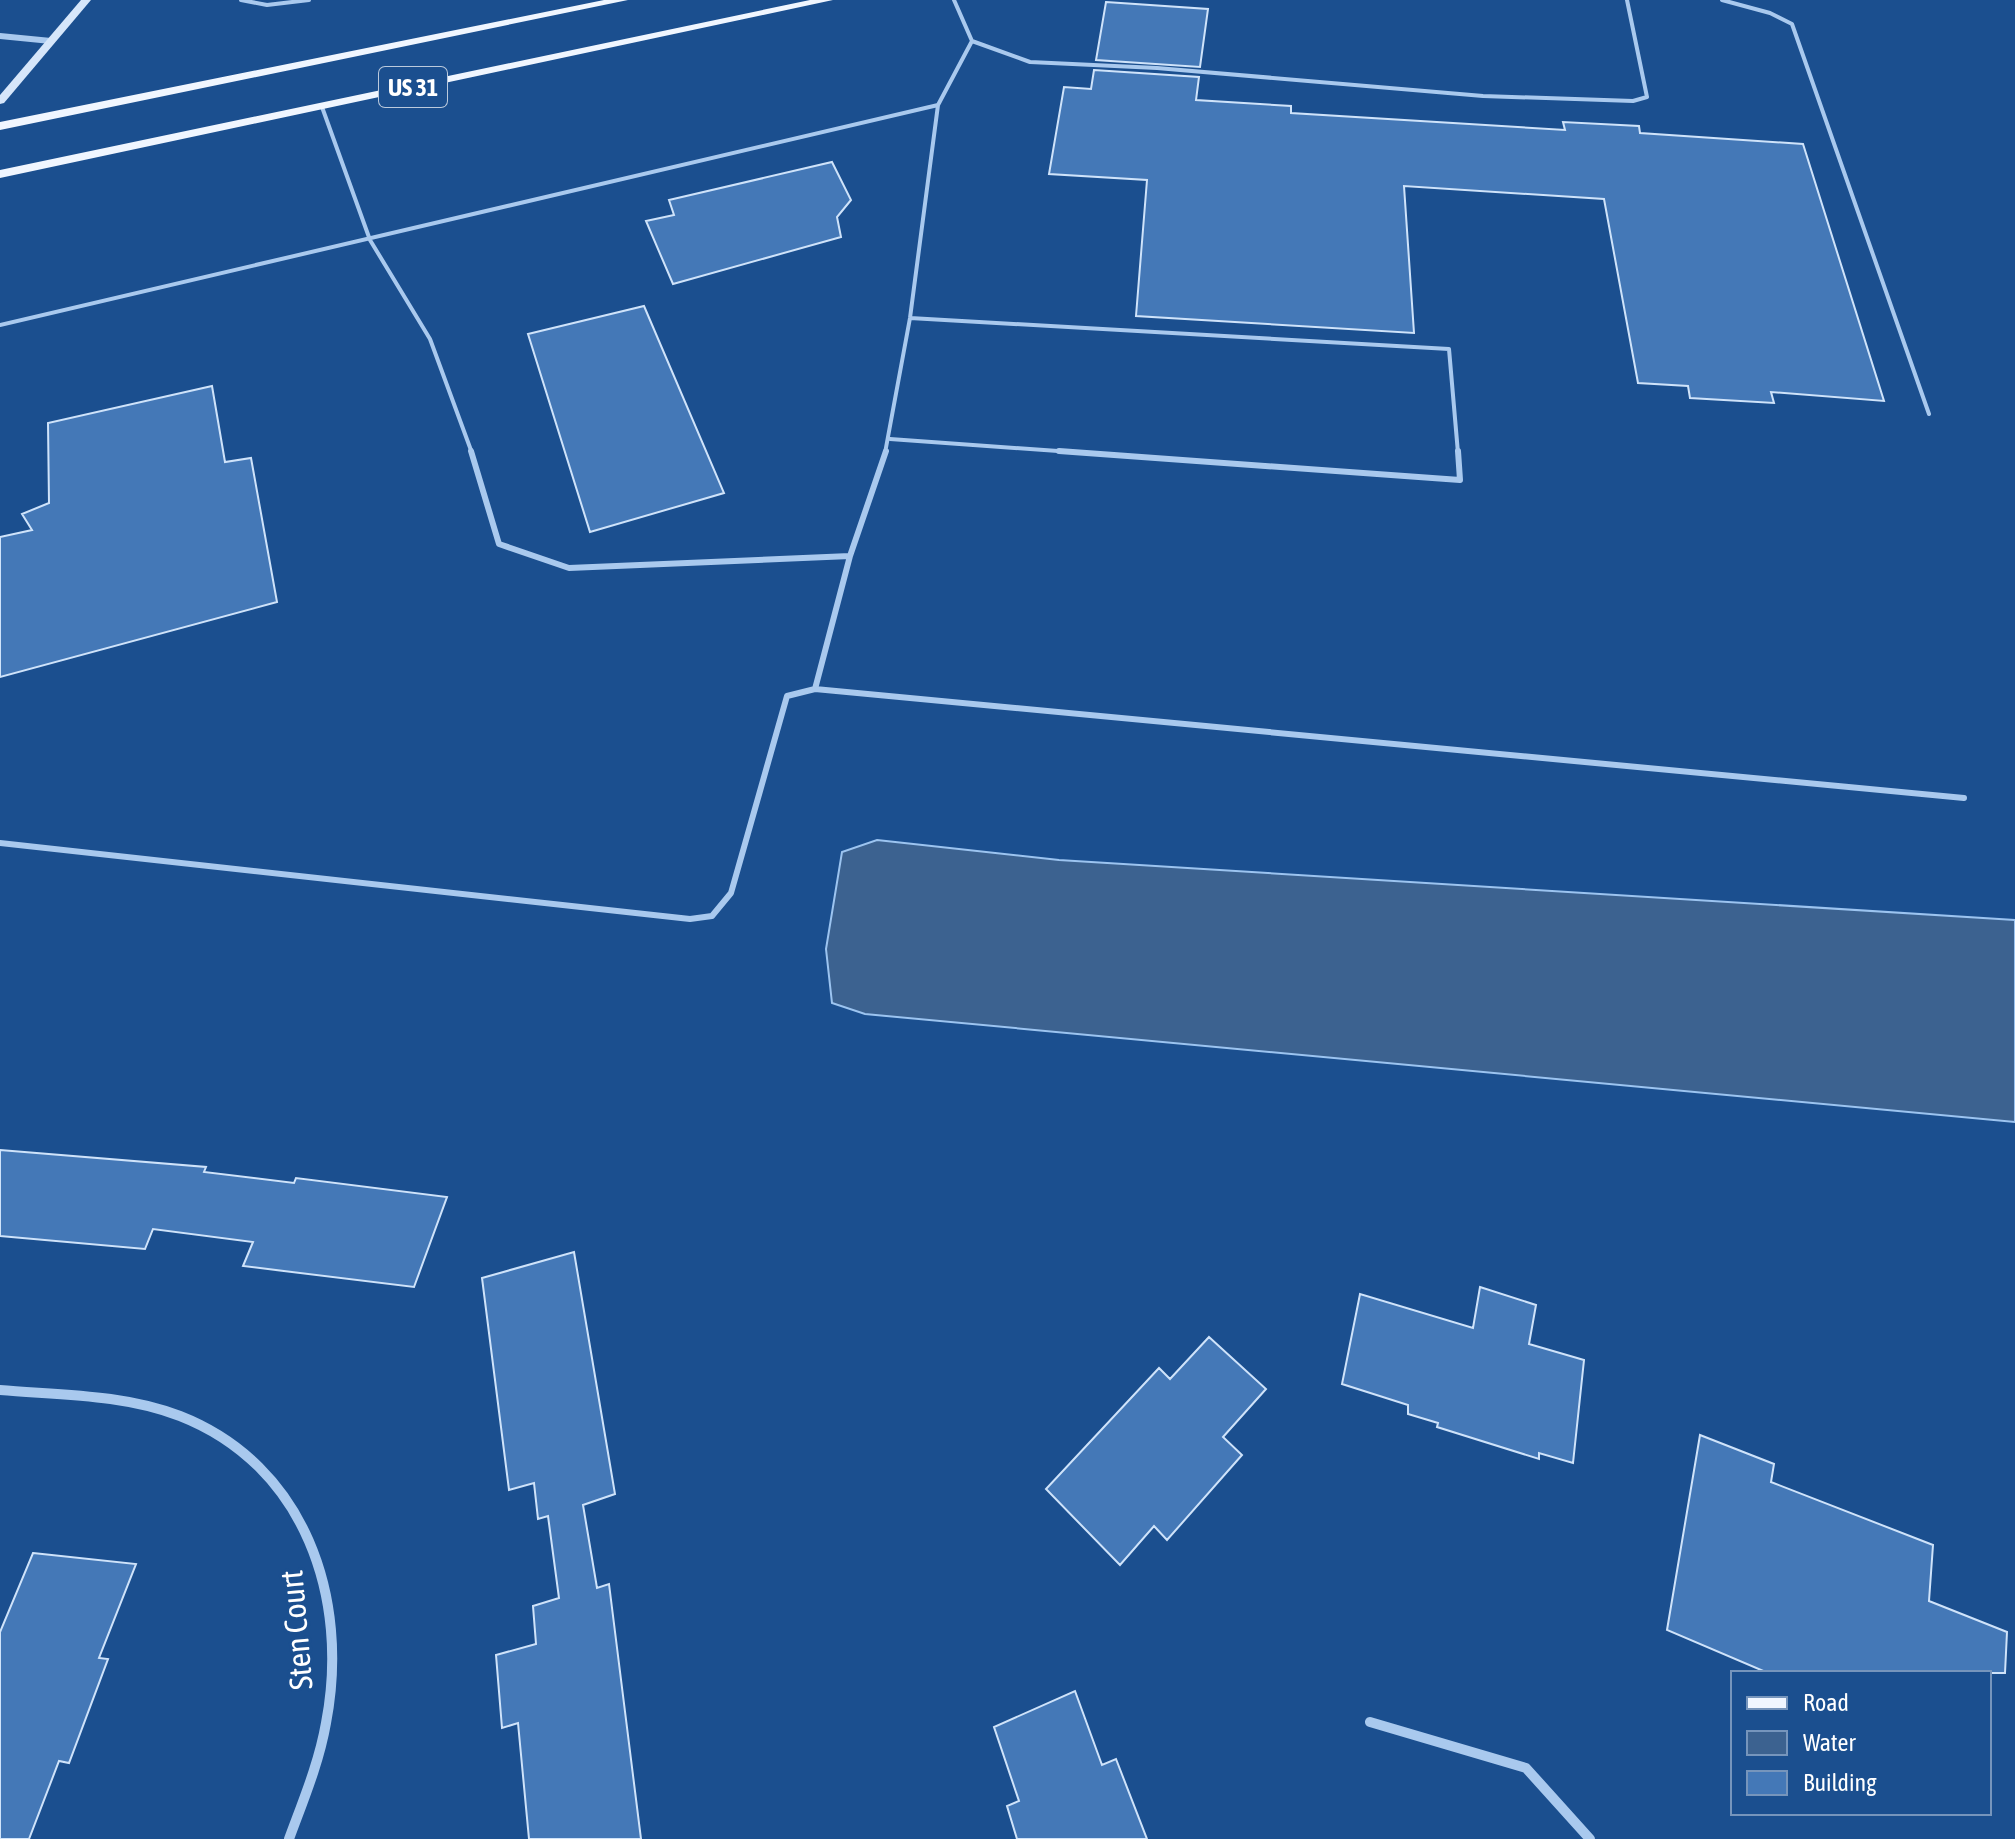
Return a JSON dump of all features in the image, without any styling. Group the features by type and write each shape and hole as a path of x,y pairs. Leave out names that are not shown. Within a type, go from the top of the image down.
{"main road":[{"name":"US 31","path":"0,126 622,0"},
{"name":"US 31","path":"0,174 827,0"}],"street":[{"path":"0,101 86,0"},
{"path":"0,36 51,41"},
{"name":"Sten Court","path":"0,1390 130,1404 182,1417 253,1456 287,1496 314,1545 330,1635 329,1705 322,1741 289,1839"},
{"path":"1370,1722 1526,1768 1590,1839"}],"lane":[{"path":"241,0 254,5 282,5 309,0"},
{"path":"954,0 972,41 1030,62 1171,69 1483,96 1633,101 1647,97 1627,0"},
{"path":"1722,0 1770,13 1792,24 1929,414"},
{"path":"815,689 850,556 890,439 910,318 938,105 972,41"},
{"path":"0,325 938,105"},
{"path":"322,107 370,240 430,339 460,415 499,544 569,568 850,556"},
{"path":"890,439 1460,480 1449,349 910,318"},
{"path":"0,843 690,919 712,916 731,893 787,696 815,689 1964,798"}],"water":[{"path":"877,840 1059,860 2015,920 2015,1122 865,1014 832,1003 826,949 842,852"}],"building":[{"path":"1106,2 1208,9 1200,67 1096,60"},
{"path":"1094,70 1199,77 1196,100 1291,106 1291,113 1565,130 1563,122 1639,126 1640,133 1803,144 1884,401 1771,392 1774,403 1690,398 1688,386 1638,383 1604,199 1404,186 1414,333 1136,316 1147,180 1049,174 1064,87 1091,89"},
{"path":"832,162 851,200 837,217 841,237 673,284 646,221 674,215 669,200"},
{"path":"644,306 724,493 590,532 528,334"},
{"path":"212,386 225,462 251,458 277,602 0,677 0,537 32,530 22,514 49,503 48,423"},
{"path":"0,1150 206,1167 204,1172 294,1183 296,1178 447,1197 414,1287 243,1266 253,1242 153,1229 145,1249 0,1236"},
{"path":"574,1252 615,1494 583,1505 597,1588 609,1584 641,1839 529,1839 518,1723 502,1728 496,1655 536,1644 533,1606 559,1598 548,1516 538,1519 534,1483 509,1490 482,1278"},
{"path":"1480,1287 1536,1305 1529,1344 1584,1360 1573,1463 1539,1453 1539,1459 1437,1427 1438,1423 1408,1414 1408,1405 1342,1384 1360,1294 1473,1328"},
{"path":"1209,1337 1266,1389 1223,1437 1242,1455 1167,1540 1154,1526 1120,1565 1046,1489 1159,1368 1170,1379"},
{"path":"1700,1435 1774,1464 1771,1482 1933,1545 1929,1601 2007,1632 2005,1673 1763,1671 1667,1630"},
{"path":"33,1553 136,1564 99,1658 108,1659 69,1763 59,1761 29,1839 0,1839 0,1632"},
{"path":"1075,1691 1102,1765 1116,1759 1147,1839 1017,1839 1007,1806 1019,1801 994,1727"}]}
